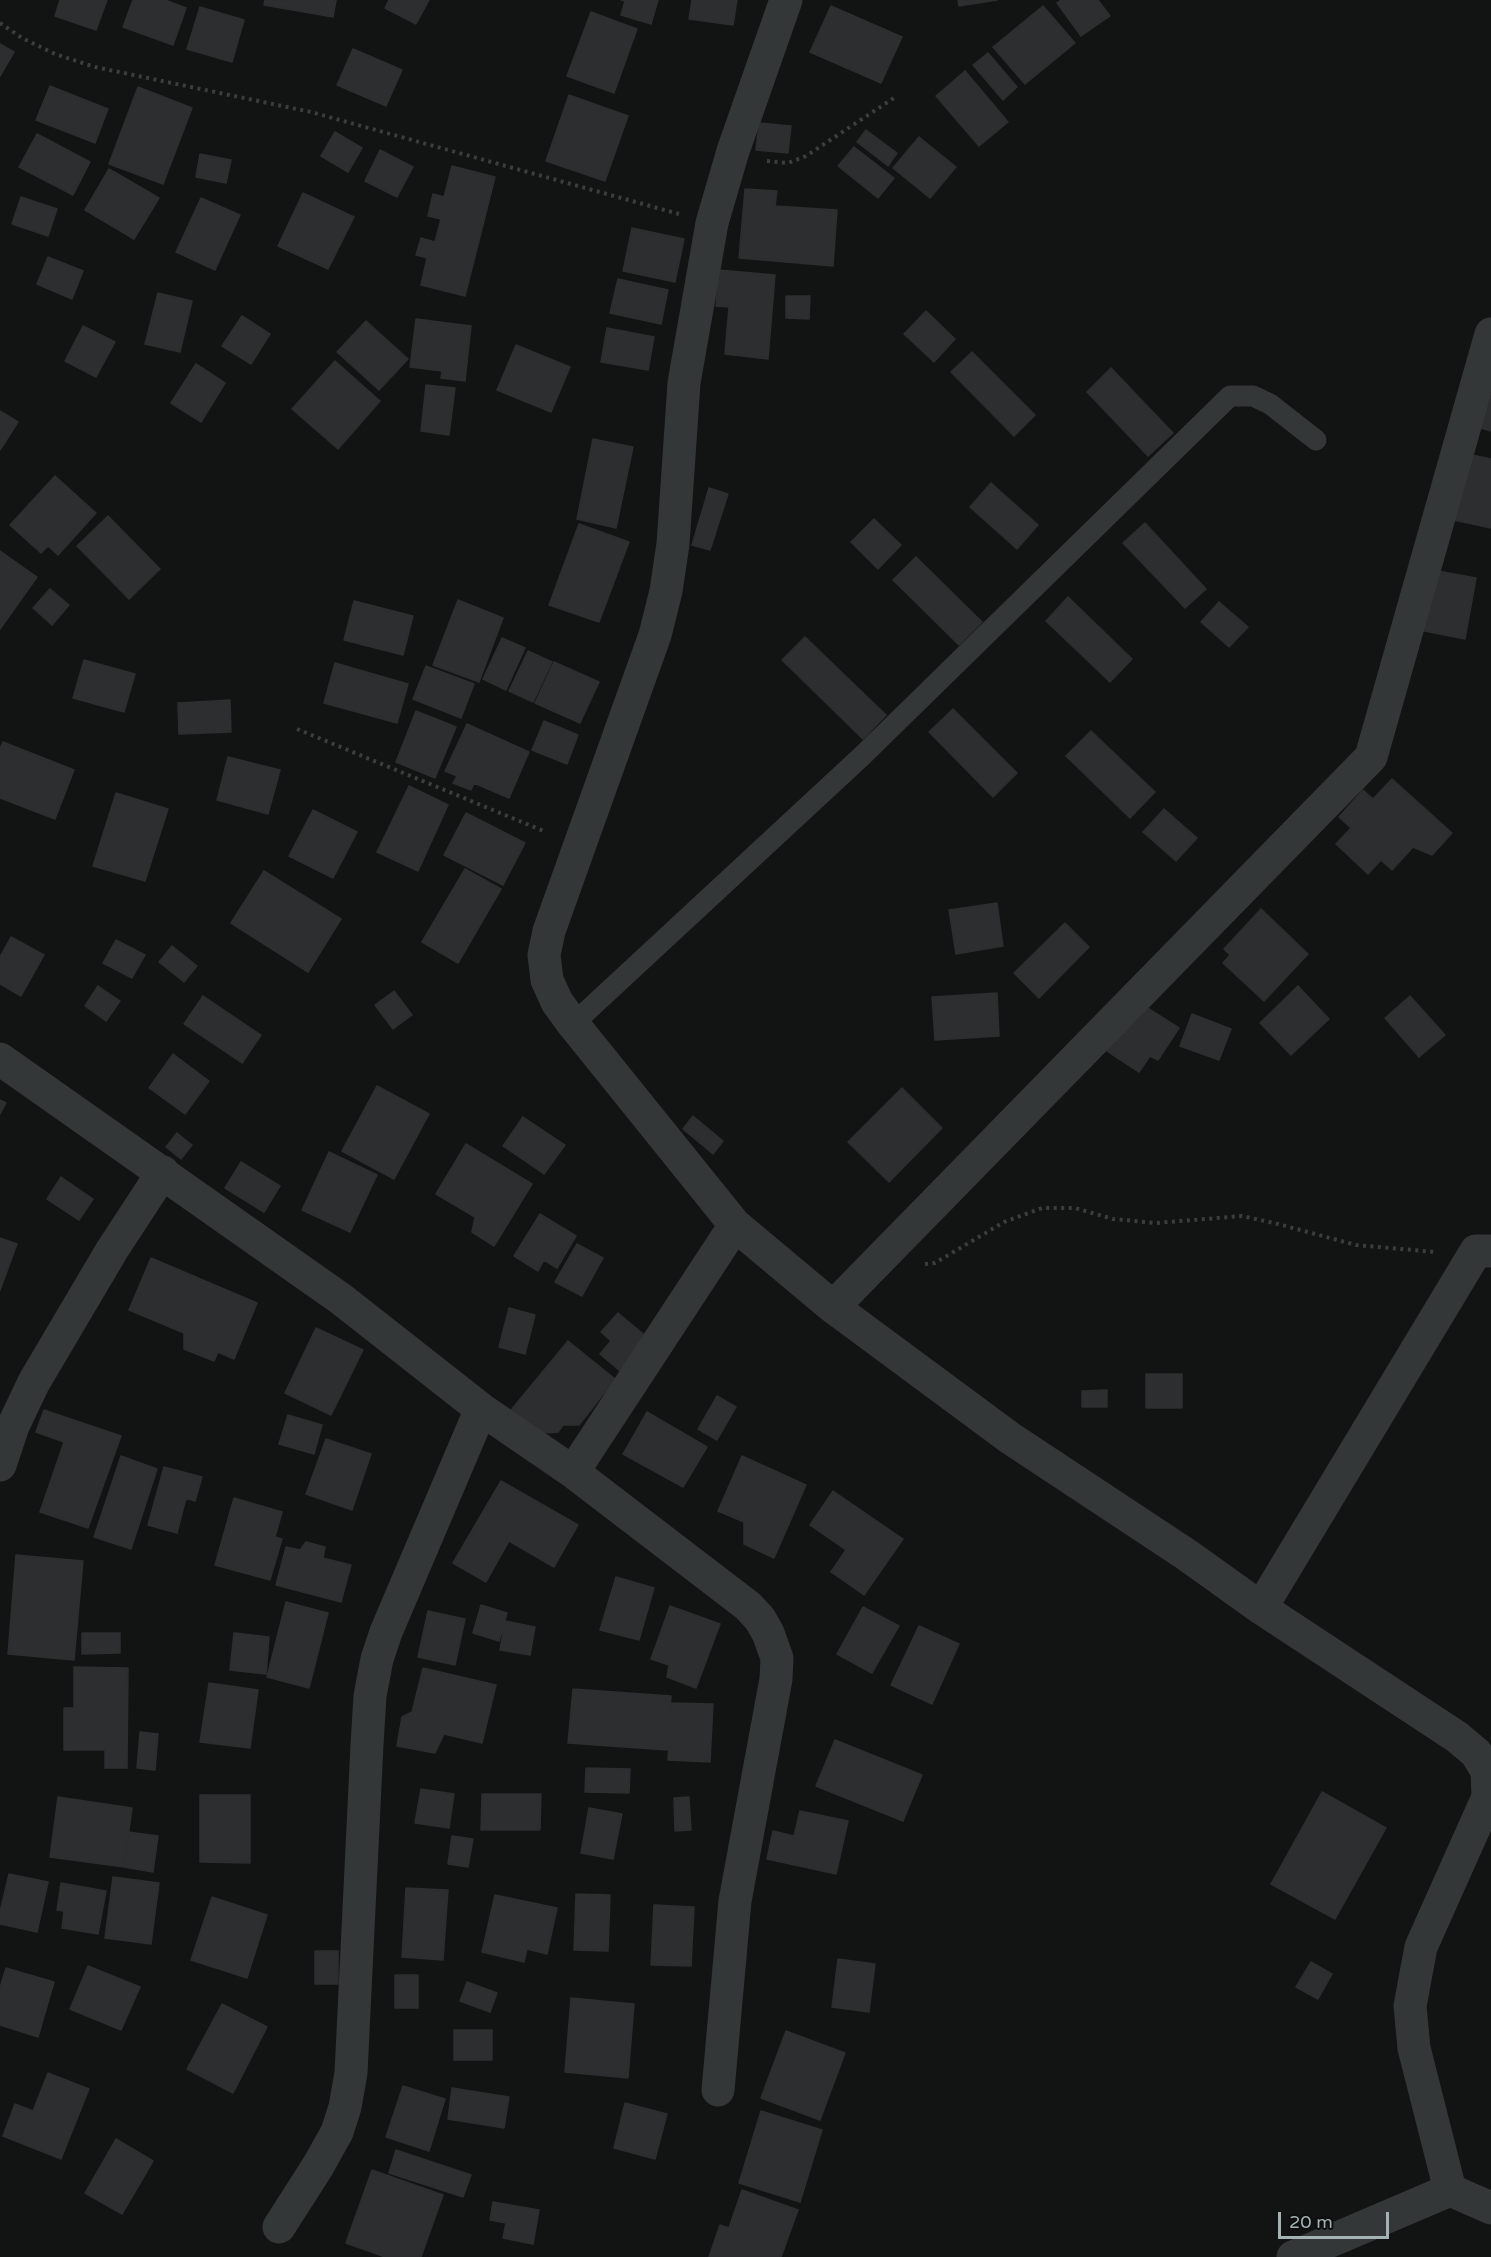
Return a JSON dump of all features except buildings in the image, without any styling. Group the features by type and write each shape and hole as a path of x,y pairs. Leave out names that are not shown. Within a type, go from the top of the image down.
{"street":[{"path":"786,0 733,151 712,223 684,383 673,544 666,591 655,635 549,931 544,955 547,980 557,1002 573,1024 735,1225 833,1307 1010,1438 1457,1737 1476,1753 1486,1771 1488,1797 1421,1947 1410,2006 1414,2048 1450,2190"},
{"path":"833,1307 874,1268 1371,758 1491,334"},
{"path":"0,1059 341,1299 481,1409 573,1472 748,1606 760,1619 777,1658 776,1679 735,1901 718,2090"},
{"path":"0,1465 13,1426 34,1382 112,1250 163,1172"},
{"path":"573,1472 735,1225"},
{"path":"1261,1608 1484,1251"},
{"path":"279,2227 337,2132 345,2107 351,2073 367,1735 370,1696 377,1659 386,1632 481,1409"},
{"path":"1293,2257 1450,2190 1491,2208"}],"lane":[{"path":"573,1024 862,756 1230,396 1253,396 1270,404 1316,440"}],"path":[{"path":"0,23 22,38 55,54 95,67 311,112 712,223"},
{"path":"733,151 774,163 789,162 806,156 897,96"},
{"path":"297,729 581,846"},
{"path":"874,1268 935,1263 1004,1222 1042,1208 1075,1208 1113,1219 1156,1223 1242,1216 1356,1245 1421,1252 1484,1251"}]}
